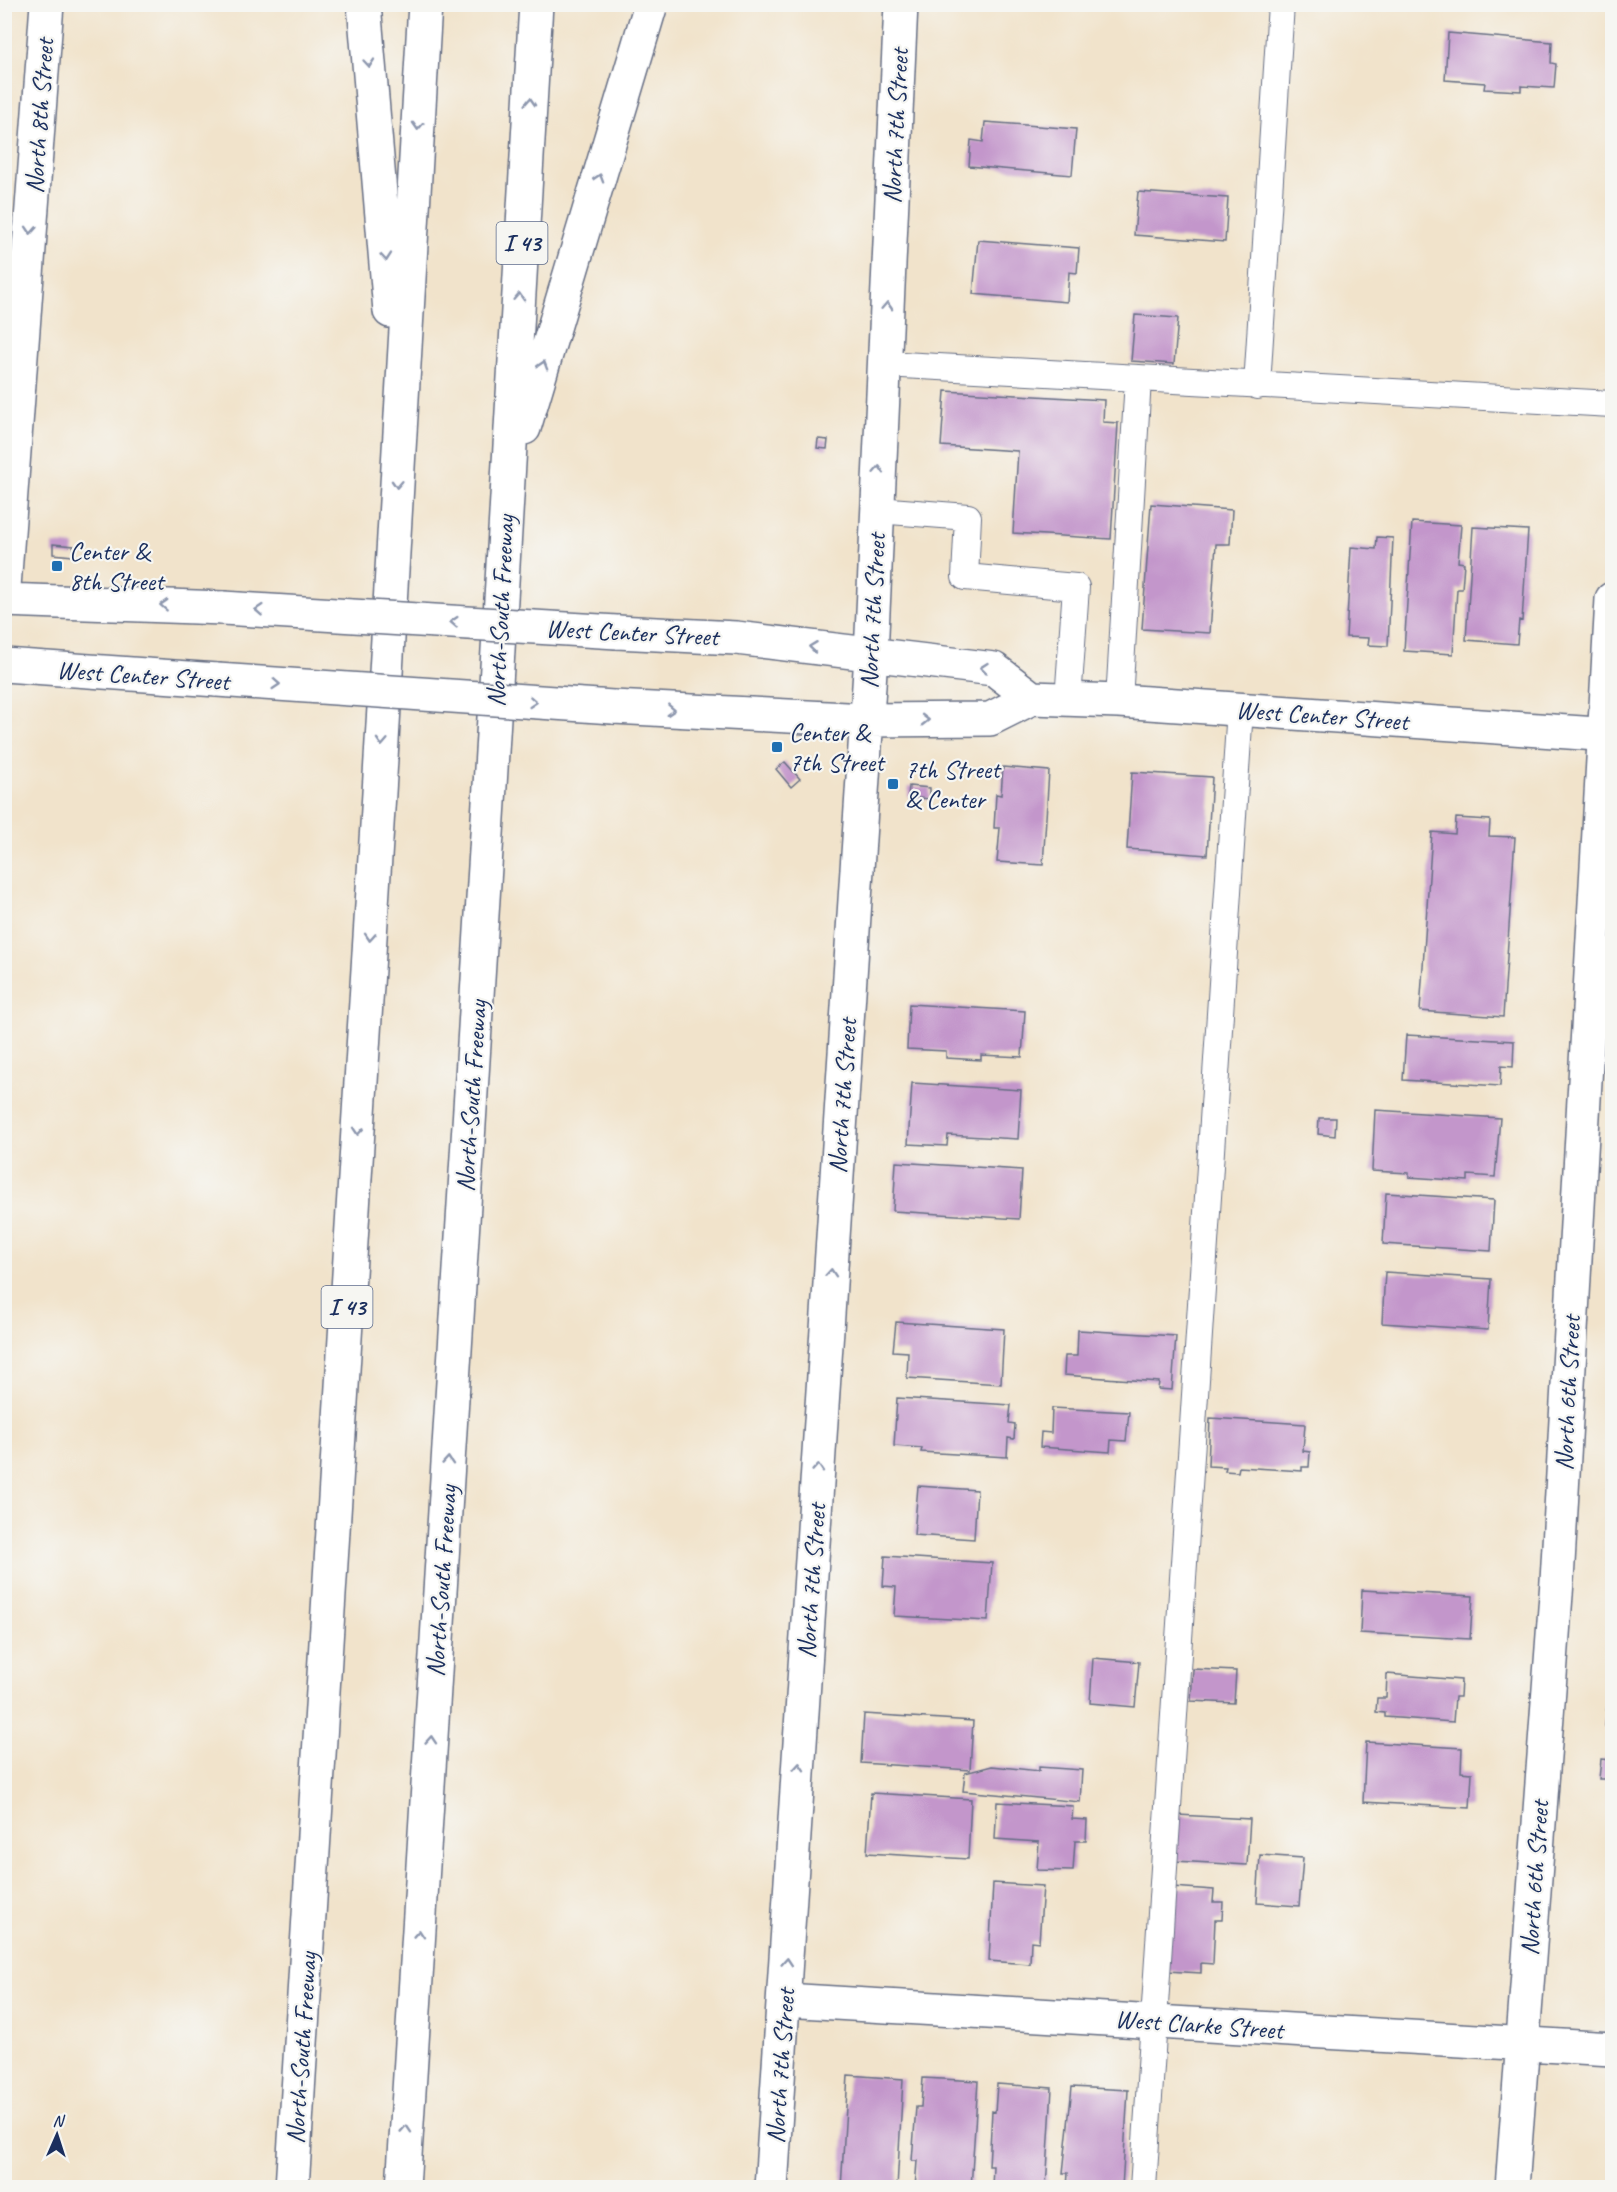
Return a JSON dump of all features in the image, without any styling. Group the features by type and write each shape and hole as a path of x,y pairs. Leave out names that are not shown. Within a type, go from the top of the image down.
{"main road":[{"name":"North 8th Street","path":"4,587 47,4"},
{"path":"364,4 400,426"},
{"name":"North-South Freeway","path":"292,2187 425,4"},
{"name":"North-South Freeway","path":"403,2187 536,4"},
{"path":"508,481 651,4"},
{"name":"North 7th Street","path":"771,2187 871,655 901,4"},
{"name":"North 6th Street","path":"1512,2187 1557,1569 1608,734 1612,599"},
{"name":"West Center Street","path":"4,600 223,608 736,638 994,669 1032,698"},
{"name":"West Center Street","path":"4,665 613,707 866,720 990,719 1032,698 1119,701 1608,734"},
{"name":"West Clarke Street","path":"784,2000 1155,2020 1612,2049"}],"lane":[{"path":"1257,386 1281,4"},
{"path":"884,364 1612,404"},
{"path":"1119,701 1138,379"},
{"path":"877,510 968,517 965,577 1076,587 1068,699"},
{"path":"1143,2187 1218,1009 1240,709"}],"building":[{"path":"1448,33 1552,42 1551,63 1556,64 1554,88 1521,86 1521,91 1484,89 1485,83 1445,80"},
{"path":"985,122 1076,129 1072,175 969,166 971,140 983,142"},
{"path":"1138,192 1228,198 1225,242 1134,235"},
{"path":"978,240 1079,248 1077,273 1069,272 1067,302 973,294"},
{"path":"1135,315 1178,318 1174,364 1131,361"},
{"path":"945,391 1104,400 1103,422 1118,423 1111,539 1013,533 1018,451 941,446"},
{"path":"818,439 828,440 827,449 817,448"},
{"path":"1151,504 1232,510 1230,544 1216,544 1210,633 1142,629"},
{"path":"1412,522 1461,525 1458,562 1464,563 1462,589 1457,589 1453,654 1404,651"},
{"path":"1473,527 1528,530 1522,621 1519,620 1517,644 1466,640"},
{"path":"1377,537 1393,538 1388,646 1368,645 1369,638 1346,637 1351,547 1376,549"},
{"path":"53,544 74,546 73,556 53,554"},
{"path":"785,762 800,779 791,787 776,769"},
{"path":"1003,767 1049,771 1043,865 997,862 1000,828 994,828 996,794 1001,795"},
{"path":"1132,772 1212,777 1207,855 1127,849"},
{"path":"909,786 930,788 930,799 908,797"},
{"path":"1456,818 1490,820 1489,836 1515,837 1503,1017 1420,1011 1432,832 1455,834"},
{"path":"909,1004 1025,1011 1022,1057 981,1055 981,1060 946,1058 946,1051 907,1049"},
{"path":"1406,1035 1514,1041 1513,1067 1501,1066 1500,1086 1403,1080"},
{"path":"912,1083 1021,1090 1018,1139 948,1135 947,1146 908,1144"},
{"path":"1375,1110 1500,1118 1495,1177 1468,1175 1468,1181 1409,1177 1409,1173 1372,1171"},
{"path":"1319,1118 1336,1118 1335,1136 1318,1134"},
{"path":"896,1162 1022,1170 1019,1219 893,1211"},
{"path":"1386,1193 1494,1200 1491,1251 1383,1244"},
{"path":"1385,1272 1491,1279 1488,1330 1382,1323"},
{"path":"896,1322 1004,1329 1001,1384 907,1378 908,1352 893,1351"},
{"path":"1078,1330 1176,1336 1172,1390 1158,1389 1159,1382 1064,1375 1065,1356 1077,1356"},
{"path":"897,1398 1011,1405 1009,1423 1015,1424 1014,1439 1008,1438 1007,1457 921,1452 922,1448 894,1446"},
{"path":"1052,1408 1129,1412 1126,1441 1111,1440 1110,1452 1040,1447 1041,1432 1051,1433"},
{"path":"1210,1418 1305,1424 1303,1451 1310,1452 1309,1467 1302,1467 1302,1471 1239,1467 1238,1472 1225,1471 1226,1467 1208,1466"},
{"path":"918,1486 977,1490 974,1539 914,1535"},
{"path":"885,1556 992,1563 988,1621 894,1616 896,1587 883,1586"},
{"path":"1362,1590 1473,1596 1470,1639 1360,1633"},
{"path":"1093,1658 1139,1662 1135,1707 1090,1703"},
{"path":"1193,1669 1236,1671 1234,1703 1191,1701"},
{"path":"1387,1674 1461,1680 1460,1697 1455,1697 1453,1722 1385,1717 1385,1713 1376,1712 1377,1698 1386,1698"},
{"path":"1607,1704 1612,1704 1612,1727 1605,1726"},
{"path":"864,1714 973,1721 970,1770 861,1763"},
{"path":"1366,1742 1462,1748 1461,1772 1472,1773 1470,1808 1363,1802"},
{"path":"1601,1759 1612,1760 1612,1806 1607,1806 1609,1779 1599,1779"},
{"path":"992,1766 1039,1771 1039,1767 1082,1770 1080,1802 963,1791 965,1773"},
{"path":"871,1793 971,1799 968,1859 867,1853"},
{"path":"997,1802 1073,1806 1072,1819 1087,1820 1086,1841 1075,1841 1073,1871 1037,1870 1039,1842 995,1839"},
{"path":"1178,1815 1250,1819 1247,1865 1175,1861"},
{"path":"1260,1855 1303,1858 1299,1906 1257,1903"},
{"path":"993,1883 1043,1886 1039,1942 1031,1941 1030,1964 989,1961"},
{"path":"1172,1887 1214,1890 1213,1902 1223,1902 1222,1920 1215,1920 1213,1964 1201,1963 1201,1973 1167,1971"},
{"path":"848,2075 903,2079 897,2188 841,2188"},
{"path":"923,2078 978,2081 971,2188 915,2188 917,2161 912,2161 916,2107 921,2107"},
{"path":"997,2084 1052,2088 1046,2188 992,2188 993,2166 989,2166 992,2111 995,2112"},
{"path":"1072,2087 1128,2090 1122,2188 1067,2188 1068,2173 1063,2173"}],"place":[{"name":"Center & 8th Street","path":"57,566"},
{"name":"Center & 7th Street","path":"777,747"},
{"name":"7th Street & Center","path":"893,784"}]}
